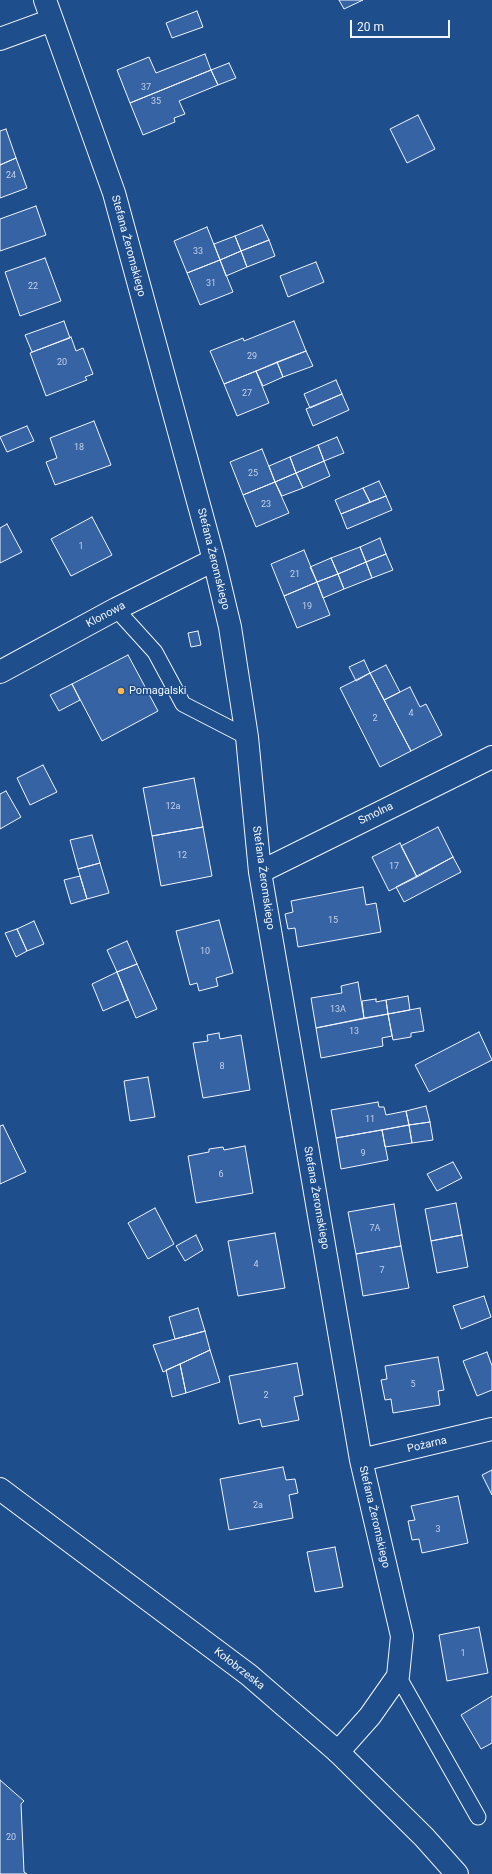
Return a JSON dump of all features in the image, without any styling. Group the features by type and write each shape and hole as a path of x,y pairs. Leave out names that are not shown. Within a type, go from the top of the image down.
{"street":[{"name":"Stefana Żeromskiego","path":"45,0 114,193 214,560 230,627 247,737 260,872 361,1460 402,1636 398,1676 370,1716 338,1752"},
{"path":"0,39 52,20"},
{"name":"Klonowa","path":"0,672 116,609 214,560"},
{"name":"Smolna","path":"260,872 492,757"},
{"name":"Pożarna","path":"361,1460 492,1429"},
{"name":"Kołobrzeska","path":"0,1489 248,1675 338,1752 424,1837 456,1874"}],"lane":[{"path":"116,609 155,652 183,704 247,737"},
{"path":"398,1676 478,1817"}],"building":[{"path":"339,0 363,0 344,9"},
{"path":"197,11 203,27 172,38 166,23"},
{"path":"205,54 211,70 130,103 117,70 149,57 156,73"},
{"path":"229,63 236,78 218,85 211,70"},
{"path":"211,70 218,85 179,101 185,114 174,118 175,122 143,135 130,103"},
{"path":"418,115 435,149 407,163 390,129"},
{"path":"6,129 16,158 0,165 0,131"},
{"path":"16,158 27,188 0,198 0,165"},
{"path":"36,206 46,235 0,251 0,219"},
{"path":"262,225 269,240 241,251 235,236"},
{"path":"207,227 220,260 187,273 174,241"},
{"path":"235,236 241,251 220,260 214,244"},
{"path":"269,240 275,256 247,267 241,251"},
{"path":"241,251 247,267 226,276 220,260"},
{"path":"45,258 61,301 20,316 5,272"},
{"path":"220,260 233,292 200,305 187,273"},
{"path":"316,262 324,282 288,297 280,276"},
{"path":"64,321 70,338 32,352 25,335"},
{"path":"294,321 306,351 224,384 210,351 243,338 244,341"},
{"path":"71,337 76,351 83,348 93,374 85,377 87,380 46,396 30,353"},
{"path":"306,351 313,366 283,377 277,362"},
{"path":"277,362 283,377 263,386 256,371"},
{"path":"256,371 269,403 237,416 224,384"},
{"path":"336,380 342,394 310,408 304,394"},
{"path":"342,394 349,410 313,426 306,409"},
{"path":"94,421 111,465 55,485 46,462 57,458 50,438"},
{"path":"27,426 34,441 7,452 0,437"},
{"path":"337,437 344,453 324,461 318,445"},
{"path":"318,445 324,461 296,473 290,457"},
{"path":"262,449 275,482 243,495 230,462"},
{"path":"290,457 296,473 275,482 269,466"},
{"path":"324,461 330,476 303,488 296,473"},
{"path":"296,473 303,488 282,496 275,482"},
{"path":"379,481 386,496 370,502 363,488"},
{"path":"275,482 289,513 256,527 243,495"},
{"path":"363,488 370,502 341,514 335,500"},
{"path":"386,496 392,510 347,529 341,514"},
{"path":"92,517 112,555 71,576 51,539"},
{"path":"7,524 22,552 0,563 0,528"},
{"path":"380,538 386,554 366,562 360,547"},
{"path":"360,547 366,562 338,574 331,558"},
{"path":"304,550 317,582 284,596 271,564"},
{"path":"386,554 393,570 372,578 366,562"},
{"path":"331,558 338,574 317,582 310,567"},
{"path":"366,562 372,578 344,589 338,574"},
{"path":"338,574 344,589 323,598 317,582"},
{"path":"317,582 330,615 297,628 284,596"},
{"path":"198,631 201,645 191,647 188,633"},
{"path":"128,655 158,711 102,741 72,684"},
{"path":"364,660 370,673 356,681 349,667"},
{"path":"386,665 400,692 384,700 370,673"},
{"path":"370,673 411,751 380,767 340,688"},
{"path":"72,684 80,700 59,711 50,695"},
{"path":"410,687 420,707 426,704 442,735 411,751 384,700"},
{"path":"43,765 57,792 30,805 17,778"},
{"path":"194,778 203,827 152,836 143,788"},
{"path":"6,791 21,817 0,829 0,794"},
{"path":"203,827 212,876 161,886 152,836"},
{"path":"438,827 453,857 417,877 401,846"},
{"path":"92,835 100,863 78,869 70,840"},
{"path":"400,843 417,877 389,891 372,857"},
{"path":"453,857 461,872 404,902 396,887"},
{"path":"100,863 109,893 87,899 78,869"},
{"path":"80,876 87,899 71,904 64,880"},
{"path":"363,887 366,905 376,903 381,932 298,947 295,928 288,929 285,914 293,912 291,901"},
{"path":"219,920 233,973 216,978 218,986 199,991 197,983 190,985 176,931"},
{"path":"34,921 44,944 27,951 17,929"},
{"path":"17,929 27,951 16,957 5,933"},
{"path":"127,941 137,964 117,972 107,950"},
{"path":"137,964 157,1009 136,1018 117,972"},
{"path":"117,972 128,1000 103,1011 92,984"},
{"path":"358,982 364,1018 316,1028 311,998 342,993 341,986"},
{"path":"408,996 410,1010 388,1014 386,1000"},
{"path":"376,999 376,1002 386,1000 388,1014 364,1018 362,1001"},
{"path":"420,1008 424,1031 411,1033 411,1037 393,1040 388,1014"},
{"path":"388,1014 392,1036 382,1038 383,1046 321,1058 316,1028"},
{"path":"479,1032 492,1060 429,1092 415,1065"},
{"path":"219,1033 220,1039 241,1035 250,1090 203,1098 193,1043 208,1041 207,1035"},
{"path":"148,1077 155,1117 130,1121 124,1081"},
{"path":"378,1102 379,1107 384,1107 386,1115 406,1111 409,1125 336,1138 331,1110"},
{"path":"426,1106 430,1122 409,1125 406,1111"},
{"path":"430,1122 433,1140 412,1143 409,1125"},
{"path":"3,1125 26,1172 0,1184 0,1126"},
{"path":"409,1125 412,1143 385,1147 382,1130"},
{"path":"382,1130 388,1160 341,1169 336,1138"},
{"path":"245,1146 253,1193 196,1203 188,1156 209,1152 209,1149 223,1147 224,1150"},
{"path":"453,1162 462,1178 437,1191 427,1174"},
{"path":"456,1203 462,1235 431,1241 425,1209"},
{"path":"394,1204 401,1246 356,1254 348,1212"},
{"path":"155,1208 174,1244 148,1259 128,1223"},
{"path":"275,1233 285,1288 238,1296 228,1241"},
{"path":"196,1235 203,1250 185,1261 176,1246"},
{"path":"462,1235 468,1267 437,1273 431,1241"},
{"path":"401,1246 409,1288 363,1296 356,1254"},
{"path":"484,1296 491,1317 461,1329 453,1306"},
{"path":"198,1308 205,1331 175,1339 169,1317"},
{"path":"205,1331 210,1350 163,1372 153,1345"},
{"path":"210,1350 220,1382 186,1393 180,1364"},
{"path":"487,1352 492,1366 492,1390 477,1396 463,1361"},
{"path":"438,1357 444,1390 438,1391 440,1405 393,1413 391,1399 385,1400 381,1380 387,1379 385,1366"},
{"path":"297,1363 303,1395 294,1397 299,1420 262,1427 260,1419 239,1424 229,1376"},
{"path":"180,1364 186,1393 172,1397 166,1370"},
{"path":"283,1467 286,1480 295,1479 298,1493 289,1495 293,1518 229,1530 220,1479"},
{"path":"492,1470 492,1495 482,1475"},
{"path":"458,1496 468,1543 422,1553 419,1539 412,1540 408,1521 415,1520 411,1506"},
{"path":"335,1547 343,1587 315,1592 307,1552"},
{"path":"479,1627 488,1673 447,1681 439,1635"},
{"path":"492,1696 492,1743 481,1749 461,1715"},
{"path":"0,1780 24,1801 21,1804 24,1872 27,1874 0,1874"}],"place":[{"name":"Pomagalski","path":"121,691"}]}
